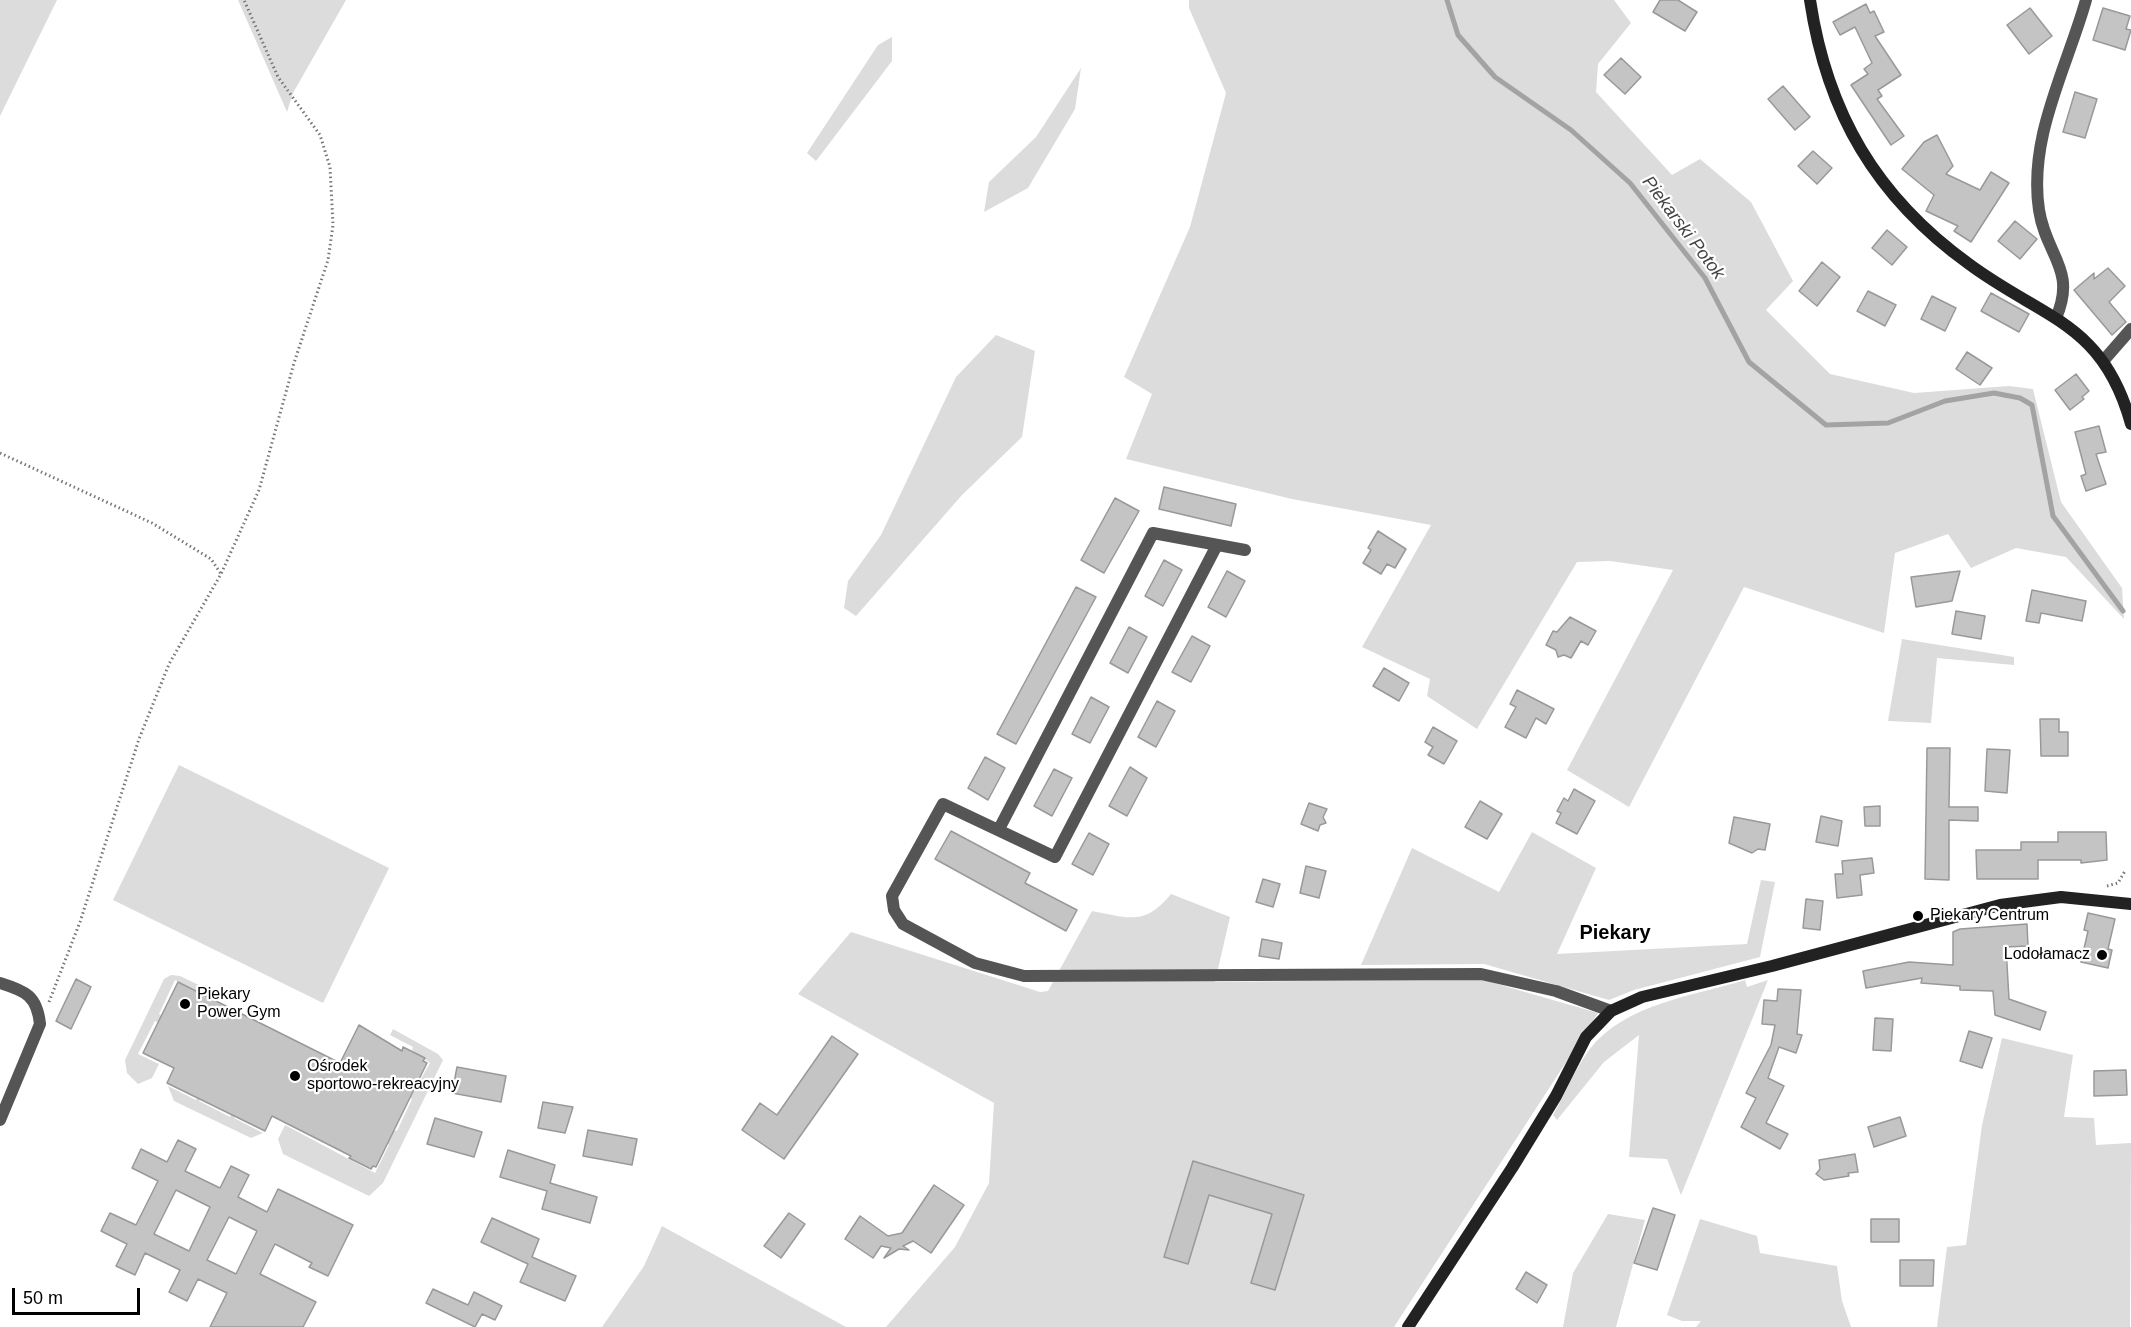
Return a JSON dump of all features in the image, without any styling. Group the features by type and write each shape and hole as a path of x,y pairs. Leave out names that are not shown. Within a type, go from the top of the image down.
{"street":[{"path":"1810,0 1825,73 1851,136 1899,204 1929,234 1970,266 2056,318 2084,338 2104,360 2119,384 2131,424"},
{"path":"2056,318 2063,302 2065,277 2053,254 2039,211 2040,148 2048,114 2086,0"},
{"path":"2104,360 2131,329"},
{"path":"999,829 1153,533 1245,550"},
{"path":"1217,545 1109,750 1109,757 1055,857 943,804 892,896 894,910 903,924 975,963 1024,976 1481,974 1556,991 1611,1011"},
{"path":"1408,1327 1512,1168 1556,1096 1586,1037 1611,1011 1642,997 1772,966 2000,905 2061,897 2131,904"},
{"path":"0,983 29,995 38,1006 40,1024 0,1120"}],"path":[{"path":"40,1024 80,922 139,739 169,664 221,574 259,489 294,363 328,260 333,225 330,168 320,135 278,77 244,0"},
{"path":"0,453 152,523 211,559 221,574"}],"shaded area":[{"path":"0,0 57,0 0,116"},
{"path":"238,0 346,0 293,93 287,112"},
{"path":"1189,0 1614,0 1631,23 1598,64 1596,92 1672,175 1700,159 1751,202 1793,281 1766,310 1830,374 1914,393 2009,386 2033,389 2061,502 2122,588 2124,619 2066,557 2016,548 1971,568 1948,534 1895,553 1884,633 1744,587 1629,807 1567,770 1673,570 1610,561 1577,562 1477,729 1427,696 1430,679 1362,647 1431,525 1292,499 1126,459 1152,394 1124,377 1190,227 1226,93 1189,8"},
{"path":"892,37 892,61 816,161 807,153 878,45"},
{"path":"1081,68 1075,109 1028,188 984,212 989,182 1036,137"},
{"path":"996,335 1035,351 1022,437 962,495 856,616 844,608 848,581 881,535 956,377"},
{"path":"1902,639 2014,657 2014,665 1937,658 1931,723 1888,721"},
{"path":"179,765 389,868 323,1003 113,900"},
{"path":"1532,832 1596,868 1557,954 1747,944 1761,880 1775,882 1760,957 1634,990 1609,1000 1484,964 1361,965 1412,848 1499,892"},
{"path":"1171,894 1230,917 1215,982 1480,979 1598,1013 1394,1327 886,1327 955,1247 989,1183 994,1103 798,994 851,932 1040,992 1048,991 1092,911 1136,917 1153,911"},
{"path":"171,975 180,976 201,986 200,992 175,980 159,1014 172,1021 169,1028 155,1021 138,1054 159,1064 152,1078 138,1084 127,1073 125,1060 164,979"},
{"path":"1745,980 1747,987 1768,980 1681,1195 1667,1159 1629,1157 1639,1035 1604,1062 1557,1120 1553,1115 1589,1050 1604,1034 1621,1022 1661,1004"},
{"path":"393,1029 438,1054 443,1060 383,1183 369,1196 283,1154 278,1139 285,1125 375,1173 389,1145 387,1143 393,1130 397,1131 412,1099 410,1098 430,1063 412,1050 413,1047 390,1035"},
{"path":"2002,1038 2073,1055 2064,1117 2094,1118 2096,1145 2131,1143 2130,1327 1937,1327 1947,1247 1966,1245 1982,1125"},
{"path":"168,1086 196,1100 203,1086 206,1087 199,1101 230,1117 238,1102 241,1103 234,1118 263,1133 251,1138 174,1101"},
{"path":"1608,1214 1645,1220 1616,1327 1563,1327 1573,1273"},
{"path":"1700,1219 1757,1236 1760,1253 1837,1266 1842,1301 1851,1327 1696,1327 1701,1321 1682,1321 1667,1315"},
{"path":"662,1226 846,1327 602,1327 644,1266"}],"building":[{"path":"1660,0 1678,0 1697,12 1685,31 1653,12"},
{"path":"1866,4 1870,13 1874,11 1884,32 1875,36 1901,75 1878,90 1882,96 1877,99 1904,136 1891,145 1851,85 1868,74 1864,69 1872,63 1855,27 1840,35 1833,22"},
{"path":"2030,8 2052,36 2029,54 2007,25"},
{"path":"2103,8 2130,16 2126,29 2131,30 2125,50 2093,40"},
{"path":"1621,58 1641,77 1625,94 1604,75"},
{"path":"1783,86 1810,117 1795,130 1768,99"},
{"path":"2075,92 2097,99 2085,138 2063,132"},
{"path":"1937,135 1953,166 1946,174 1980,190 1991,172 2009,183 1971,242 1954,231 1958,226 1926,211 1934,195 1902,169 1924,142"},
{"path":"1813,151 1832,168 1817,184 1798,166"},
{"path":"2015,221 2037,239 2020,259 1998,241"},
{"path":"1887,230 1907,247 1892,265 1872,248"},
{"path":"1822,262 1840,277 1817,306 1799,291"},
{"path":"2108,268 2125,286 2109,302 2126,322 2112,335 2074,290 2094,273 2094,279"},
{"path":"1868,291 1896,305 1885,326 1857,311"},
{"path":"1991,293 2029,314 2019,332 1981,311"},
{"path":"1932,296 1956,308 1945,331 1921,319"},
{"path":"1967,352 1992,368 1980,385 1956,369"},
{"path":"2076,374 2089,391 2082,397 2084,399 2070,410 2055,390"},
{"path":"2099,426 2106,452 2096,454 2106,484 2086,491 2081,476 2086,474 2075,432"},
{"path":"1164,487 1236,504 1231,526 1159,509"},
{"path":"1115,498 1139,511 1104,573 1081,560"},
{"path":"1378,531 1406,549 1395,568 1387,564 1381,574 1363,563 1371,550 1368,548"},
{"path":"1164,560 1182,570 1163,606 1145,596"},
{"path":"1227,571 1245,581 1226,617 1208,607"},
{"path":"1960,571 1952,601 1916,607 1911,577"},
{"path":"1076,587 1096,597 1016,744 997,734"},
{"path":"2032,590 2086,601 2082,621 2041,613 2039,623 2026,621"},
{"path":"1956,611 1985,616 1981,639 1952,634"},
{"path":"1570,617 1596,631 1588,645 1581,641 1571,658 1564,655 1558,657 1556,650 1546,645 1553,631 1557,632"},
{"path":"1129,627 1147,637 1128,673 1110,663"},
{"path":"1192,636 1210,646 1191,682 1172,672"},
{"path":"1384,668 1409,683 1399,701 1373,686"},
{"path":"1517,690 1554,709 1546,724 1536,718 1526,738 1505,727 1516,707 1510,704"},
{"path":"1091,697 1109,707 1090,743 1072,734"},
{"path":"1157,701 1175,711 1156,747 1138,737"},
{"path":"2040,719 2059,719 2059,732 2068,732 2068,756 2041,756"},
{"path":"1433,727 1457,741 1444,764 1428,755 1433,747 1425,742"},
{"path":"1927,748 1950,748 1949,807 1978,807 1978,821 1949,820 1949,880 1925,879"},
{"path":"1987,749 2010,750 2007,793 1985,791"},
{"path":"985,757 1005,768 988,800 968,788"},
{"path":"1130,767 1147,778 1127,816 1109,806"},
{"path":"1054,769 1072,778 1052,816 1034,806"},
{"path":"1574,789 1595,801 1577,834 1556,823 1561,813 1557,811 1564,798 1568,801"},
{"path":"1480,801 1502,814 1487,839 1465,827"},
{"path":"1309,803 1327,809 1323,817 1326,823 1320,825 1318,831 1301,824"},
{"path":"1880,806 1880,826 1865,826 1864,807"},
{"path":"1821,816 1842,821 1838,846 1816,842"},
{"path":"1734,817 1770,824 1765,850 1758,849 1752,853 1729,843"},
{"path":"951,831 1030,873 1025,883 1077,910 1066,931 935,859"},
{"path":"2058,832 2106,832 2107,860 2081,863 2081,860 2038,860 2038,879 1977,879 1976,850 2021,850 2021,842 2058,842"},
{"path":"1089,833 1109,844 1093,875 1072,864"},
{"path":"1872,858 1874,873 1860,875 1862,895 1837,898 1835,874 1843,874 1842,861"},
{"path":"1306,866 1326,871 1319,898 1300,893"},
{"path":"1263,879 1280,884 1273,907 1256,902"},
{"path":"1806,899 1823,901 1820,930 1803,928"},
{"path":"2088,913 2115,919 2108,949 2112,950 2108,968 2081,962 2088,931 2084,930"},
{"path":"2027,924 2028,946 2006,947 2009,999 2046,1012 2040,1030 1995,1015 1993,991 1960,990 1960,986 1921,983 1922,978 1866,988 1863,971 1909,962 1953,965 1953,932 1960,929"},
{"path":"1262,939 1282,943 1279,959 1259,956"},
{"path":"76,979 91,987 71,1029 56,1021"},
{"name":"Ośrodek sportowo-rekreacyjny","path":"178,982 340,1063 359,1025 402,1051 403,1047 425,1058 423,1061 427,1063 376,1167 373,1166 371,1169 349,1158 351,1156 272,1116 265,1131 167,1083 174,1068 143,1053"},
{"path":"1778,989 1801,990 1797,1034 1802,1035 1796,1053 1779,1047 1768,1078 1784,1086 1766,1123 1788,1134 1780,1149 1741,1127 1756,1098 1746,1093 1771,1045 1775,1025 1762,1024 1764,1000 1777,1001"},
{"path":"1875,1018 1893,1019 1891,1051 1873,1050"},
{"path":"1969,1031 1992,1038 1982,1068 1960,1061"},
{"path":"832,1036 858,1054 784,1159 742,1130 760,1103 777,1115"},
{"path":"457,1067 506,1076 501,1102 452,1093"},
{"path":"2126,1070 2127,1095 2094,1096 2094,1071"},
{"path":"543,1102 573,1107 565,1133 538,1128"},
{"path":"1900,1117 1906,1136 1874,1147 1868,1127"},
{"path":"435,1118 482,1132 474,1157 427,1144"},
{"path":"588,1130 637,1139 632,1165 583,1156"},
{"path":"178,1140 196,1149 185,1171 220,1188 231,1166 249,1175 238,1197 267,1212 278,1189 353,1225 328,1276 309,1267 312,1263 275,1244 260,1274 316,1302 303,1327 210,1327 227,1293 198,1279 187,1301 169,1292 180,1270 145,1253 135,1275 116,1266 127,1244 101,1231 110,1213 136,1225 158,1181 132,1168 141,1149 167,1162","holes":["176,1190 210,1207 189,1251 154,1234","229,1217 257,1231 236,1274 207,1260"]},
{"path":"508,1150 555,1165 550,1183 597,1197 590,1223 542,1209 547,1191 500,1177"},
{"path":"1855,1154 1858,1172 1848,1173 1849,1176 1824,1180 1816,1174 1820,1169 1819,1160"},
{"path":"1193,1161 1304,1195 1275,1290 1251,1283 1272,1214 1209,1195 1188,1264 1164,1257"},
{"path":"934,1185 964,1205 931,1253 913,1241 903,1246 909,1250 899,1249 884,1258 891,1248 881,1246 873,1258 845,1239 860,1216 888,1236 902,1233"},
{"path":"1653,1208 1675,1215 1657,1270 1634,1263"},
{"path":"789,1213 805,1224 781,1258 764,1246"},
{"path":"492,1218 539,1239 532,1257 576,1276 565,1301 520,1282 528,1264 481,1242"},
{"path":"1871,1219 1899,1219 1899,1242 1871,1242"},
{"path":"1900,1260 1934,1260 1933,1286 1900,1286"},
{"path":"1526,1272 1547,1285 1537,1303 1516,1289"},
{"path":"433,1289 468,1305 474,1292 502,1306 495,1320 482,1314 475,1327 426,1303"}],"waterway":[{"name":"Piekarski Potok","path":"1447,0 1458,35 1495,77 1571,130 1630,183 1705,278 1749,362 1826,425 1888,423 1945,401 1994,393 2020,398 2032,405 2053,516 2123,611"}],"place":[{"name":"Piekary Centrum","path":"1918,916"},
{"name":"Lodołamacz","path":"2102,955"},
{"name":"Piekary Power Gym","path":"185,1004"},
{"name":"Ośrodek sportowo-rekreacyjny","path":"295,1076"}],"district":[{"name":"Piekary","path":"1615,933"}]}
